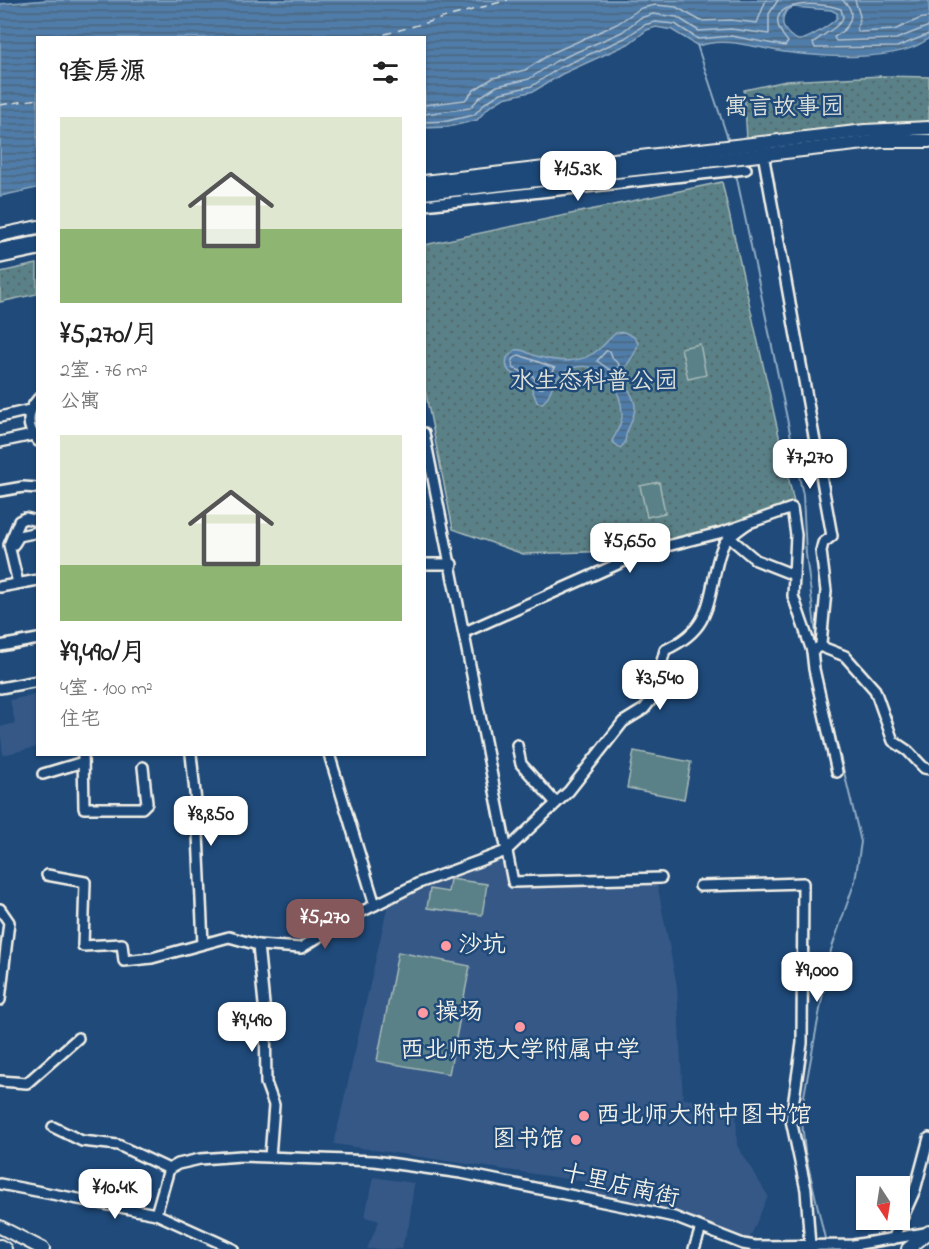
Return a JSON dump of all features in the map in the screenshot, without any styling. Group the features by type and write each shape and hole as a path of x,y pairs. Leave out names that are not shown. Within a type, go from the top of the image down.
{"main road":[{"path":"426,193 744,157 762,149 865,131 929,128"},
{"path":"762,149 882,141 929,141"},
{"path":"426,182 726,159"},
{"path":"0,235 36,227"},
{"path":"0,250 36,243"},
{"path":"0,1227 43,1249"},
{"path":"908,1249 929,1232"},
{"path":"0,1246 5,1249"}],"street":[{"path":"762,149 832,536 822,543 825,591 816,649"},
{"path":"426,205 744,157"},
{"path":"0,258 36,250"},
{"path":"0,442 35,438 28,420 30,410 36,402"},
{"path":"0,417 30,410"},
{"path":"426,442 452,564 513,882 661,878"},
{"path":"0,490 36,488"},
{"path":"465,632 647,551 747,524 792,508 796,535 793,596 816,649 837,772"},
{"path":"18,584 11,544 19,521 25,518 36,521"},
{"path":"47,875 85,882 82,946 122,944 124,961 152,958 230,937 258,945 302,948 375,905 418,883 506,851 556,803 600,754 623,722 644,709 652,699 665,650 687,640 701,622 710,602 716,566 725,543 747,524"},
{"path":"11,544 19,536 36,532"},
{"path":"730,538 756,560 794,575"},
{"path":"0,539 11,544"},
{"path":"426,564 452,564"},
{"path":"0,587 36,580"},
{"path":"0,646 36,639"},
{"path":"816,649 845,656 875,690 893,741 908,751 924,768 929,769"},
{"path":"0,688 36,681"},
{"path":"517,745 521,764 556,803"},
{"path":"191,756 197,812 203,944"},
{"path":"330,756 375,905"},
{"path":"43,774 83,758 84,808 142,808 147,803 143,768"},
{"path":"700,886 803,883 802,1043 791,1120 806,1190 810,1246"},
{"path":"0,909 6,914 9,922 0,1000"},
{"path":"258,945 265,1014 266,1083 274,1105 270,1157"},
{"path":"0,1081 27,1083 78,1038"},
{"path":"53,1127 82,1141 118,1145 169,1169 156,1214"},
{"path":"893,1239 915,1190 929,1138"},
{"name":"十里店南街","path":"169,1169 178,1164 200,1159 270,1157 374,1161 461,1173 638,1209 701,1228 743,1244 834,1245 893,1239 929,1232"},
{"path":"0,1184 156,1214 233,1249"},
{"path":"694,1249 701,1228"}],"shaded area":[{"path":"36,694 36,747 3,755 0,727 15,723 10,700"},
{"name":"西北师范大学附属中学","path":"502,857 509,886 657,883 677,986 683,1099 736,1103 737,1145 768,1196 749,1240 666,1209 584,1194 587,1182 334,1144 388,904"},
{"path":"373,1177 414,1183 409,1225 401,1249 367,1249 379,1221 365,1217"}],"green space":[{"name":"寓言故事园","path":"881,76 929,77 929,124 747,139 744,90 786,81"},
{"name":"水生态科普公园","path":"722,182 795,507 647,550 523,554 453,529 426,395 426,245"},
{"path":"36,264 36,294 0,302 0,272"},
{"path":"700,344 706,375 688,379 681,348"},
{"path":"659,482 665,513 647,517 640,486"},
{"path":"634,751 691,762 684,799 627,788"},
{"path":"450,879 487,884 482,915 427,908 430,889 448,892"},
{"name":"操场","path":"398,952 470,966 449,1074 377,1061"}],"water":[{"path":"47,0 929,0 929,38 916,46 899,51 880,55 839,56 784,52 730,42 698,46 672,30 656,27 647,30 628,44 562,74 534,91 504,98 489,107 477,120 448,127 426,128 426,36 36,36 36,188 0,196 0,4","holes":["793,7 831,10 837,13 837,18 830,24 802,40 798,40 784,29 783,20 786,11"]},
{"path":"624,332 634,337 638,343 624,372 625,382 635,408 625,443 620,448 612,441 622,415 618,393 613,384 598,370 577,367 565,371 556,379 548,397 542,403 537,402 529,381 512,374 507,368 507,358 515,350 553,360 577,360 592,354 616,333"}],"waterway":[{"path":"697,45 729,142"},
{"path":"736,174 803,495 806,554 817,643"},
{"path":"818,652 820,673 861,842 855,881 831,950 801,1112 805,1152 826,1243"}],"ferry route":[{"path":"378,36 508,0"},
{"path":"0,105 36,99"}],"place":[{"name":"沙坑","path":"446,946"},
{"name":"操场","path":"423,1013"},
{"name":"西北师范大学附属中学","path":"520,1027"},
{"name":"西北师大附中图书馆","path":"584,1116"},
{"name":"图书馆","path":"576,1140"}]}
